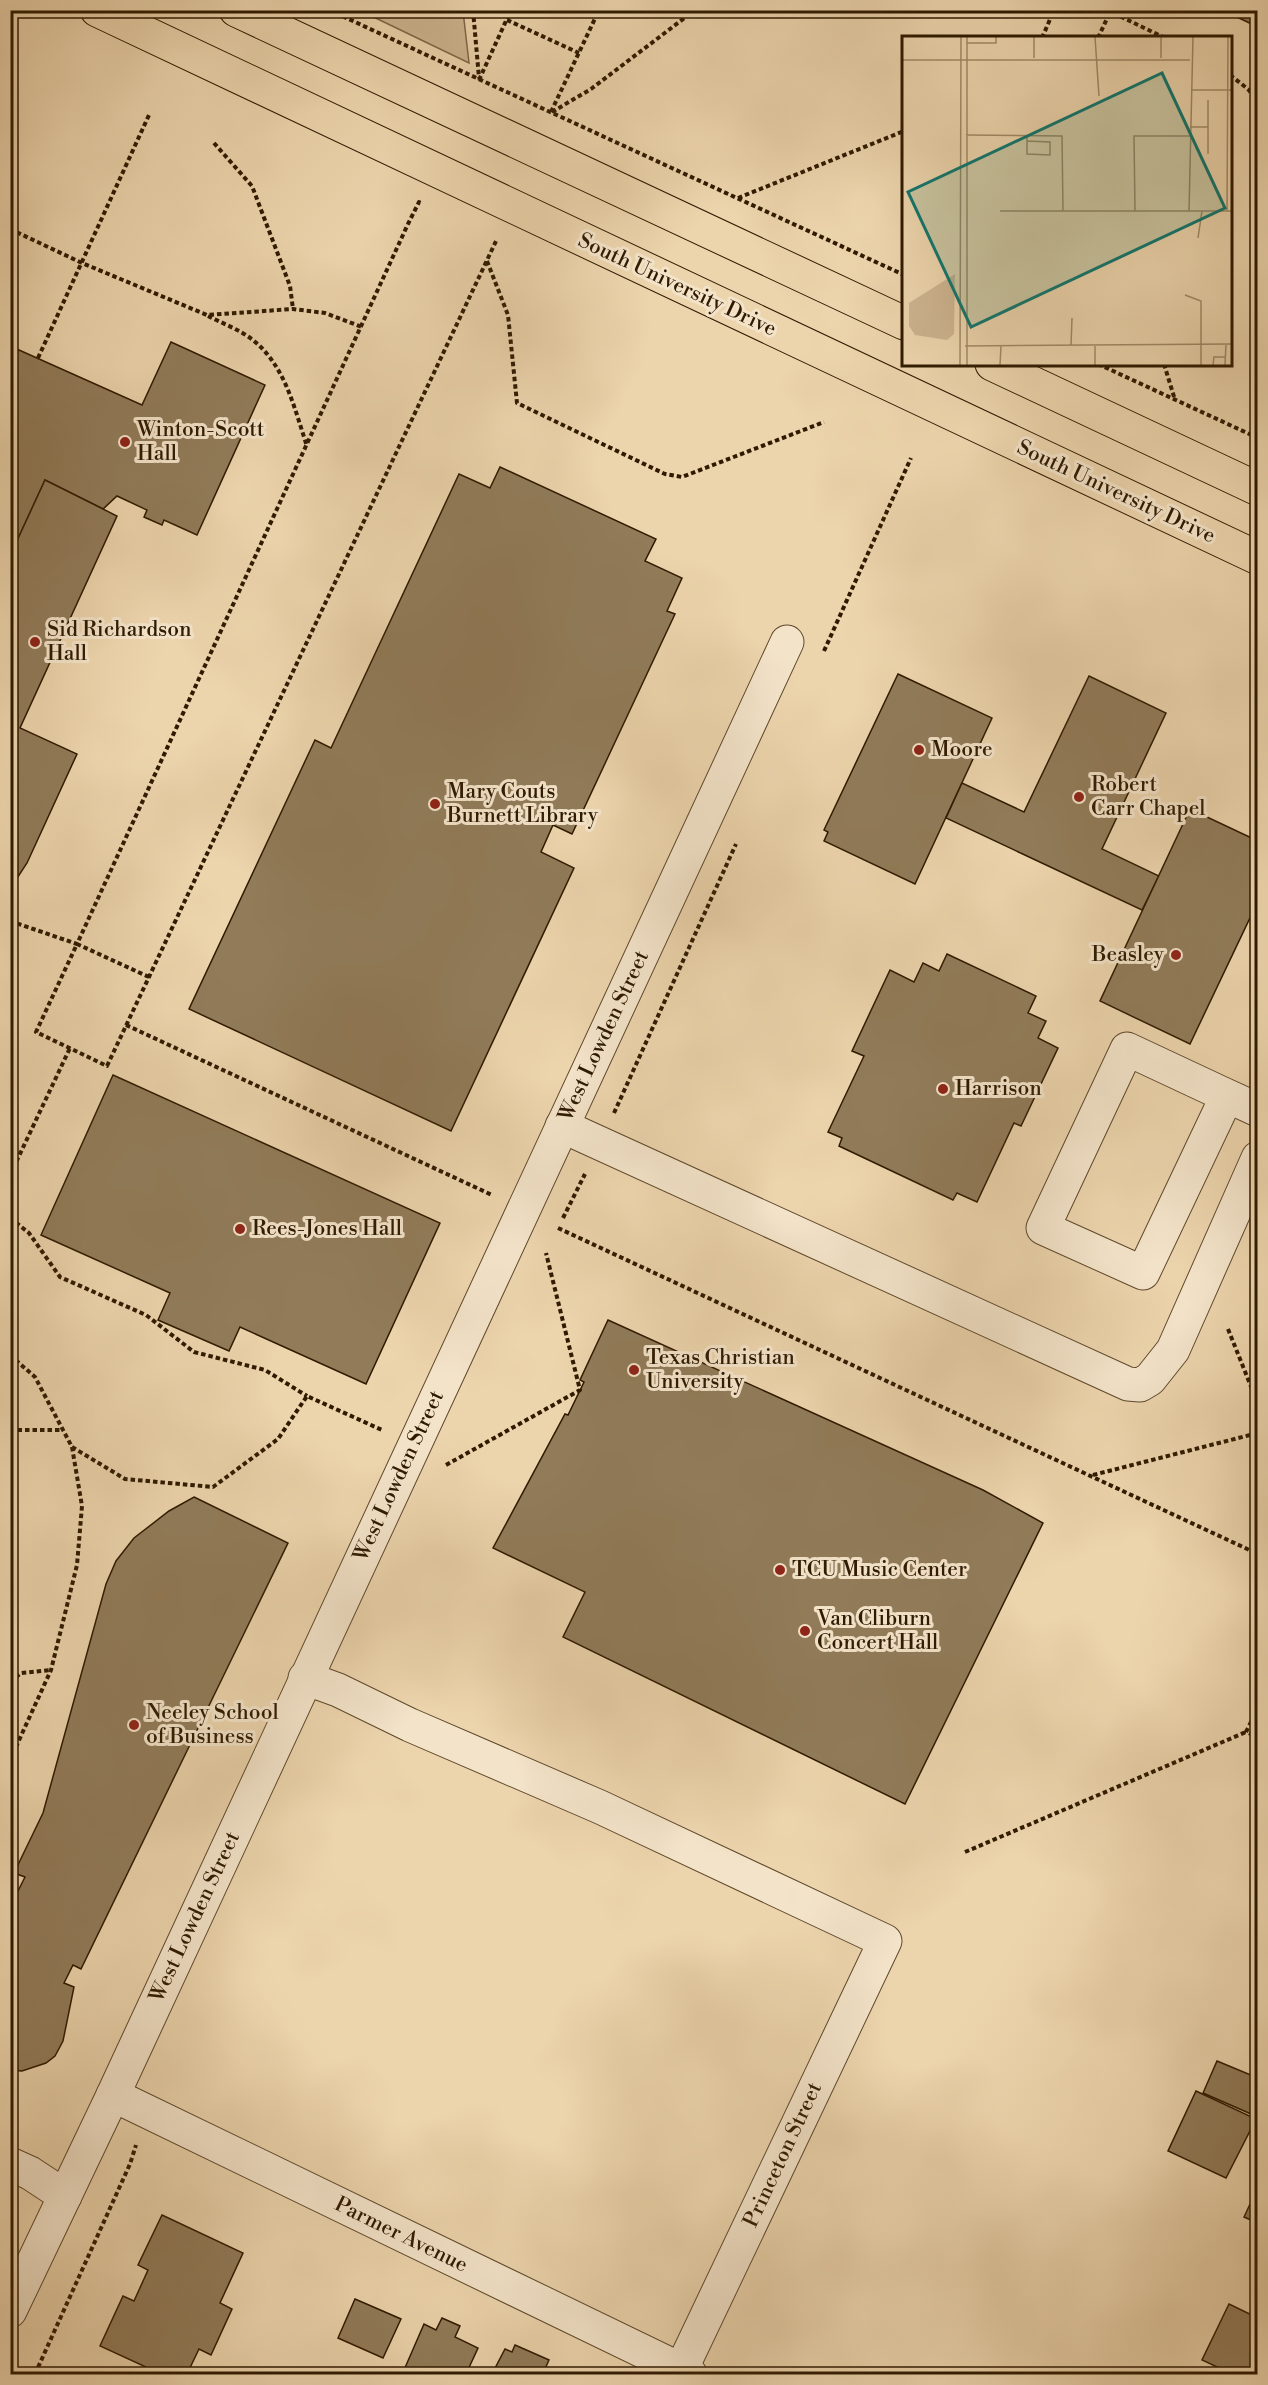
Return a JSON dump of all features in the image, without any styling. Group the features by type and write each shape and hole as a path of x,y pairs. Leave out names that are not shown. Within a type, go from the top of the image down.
{"main road":[{"name":"South University Drive","path":"97,10 1257,558"},
{"path":"236,10 902,323"},
{"path":"996,366 1257,489"}],"street":[{"name":"West Lowden Street","path":"10,2311 113,2095 787,642"},
{"path":"1227,1096 1143,1273 1043,1228 1127,1049 1257,1110"},
{"path":"562,1126 1128,1384 1140,1385 1150,1379 1173,1350 1257,1158"},
{"name":"Princeton Street","path":"305,1678 338,1690 410,1725 600,1807 885,1941 685,2372"},
{"name":"Parmer Avenue","path":"113,2095 685,2372"},
{"path":"10,2164 30,2173 65,2196"}],"path":[{"path":"329,10 902,275"},
{"path":"473,10 479,80"},
{"path":"479,80 512,10"},
{"path":"551,113 599,10"},
{"path":"551,113 591,89 695,10"},
{"path":"1043,36 1054,10"},
{"path":"1099,36 1108,11 1161,36"},
{"path":"507,20 579,53"},
{"path":"1232,77 1248,89 1257,102"},
{"path":"38,358 149,115"},
{"path":"738,198 902,131"},
{"path":"214,143 252,186 290,286 293,309"},
{"path":"418,202 36,1032 107,1066 498,239"},
{"path":"10,229 82,263 207,315 252,340 277,365 291,396 307,447"},
{"path":"486,262 508,315 517,403 665,474 682,477 696,473 824,422"},
{"path":"207,315 293,309 325,313 362,327"},
{"path":"1102,366 1257,438"},
{"path":"1165,366 1175,400"},
{"path":"10,921 77,944 148,977"},
{"path":"126,1025 492,1195"},
{"path":"10,1174 70,1048"},
{"path":"10,1218 29,1233 60,1277 146,1315 194,1352 265,1370 308,1396 383,1430"},
{"path":"558,1228 1257,1554"},
{"path":"446,1465 580,1390 546,1253"},
{"path":"1228,1329 1257,1404"},
{"path":"10,1355 35,1377 72,1447 82,1506 77,1566 51,1670 10,1760"},
{"path":"72,1447 125,1479 213,1486 278,1439 308,1396"},
{"path":"10,1430 63,1430"},
{"path":"1092,1476 1257,1433"},
{"path":"10,1682 21,1673 51,1670"},
{"path":"965,1852 1246,1732 1257,1708"},
{"path":"1246,1732 1257,1737"}],"shaded area":[{"path":"361,11 463,11 469,63"}],"building":[{"path":"1222,10 1258,10 1258,27"},
{"name":"Winton-Scott Hall","path":"171,342 265,385 197,535 164,520 162,525 144,517 147,510 117,496 103,509 45,480 10,556 10,346 142,405"},
{"name":"Mary Couts Burnett Library","path":"500,467 656,539 645,561 682,578 667,611 675,614 572,834 553,825 541,852 574,868 451,1131 189,1009 315,740 331,748 459,474 490,488"},
{"name":"Sid Richardson Hall","path":"45,480 117,516 20,728 77,754 27,863 10,889 10,556"},
{"name":"Moore","path":"898,674 992,718 915,884 824,841 828,832 824,830"},
{"name":"Robert Carr Chapel","path":"1089,676 1166,713 1102,849 1159,876 1142,910 946,818 962,783 1024,812"},
{"name":"Beasley","path":"1190,809 1258,841 1258,901 1190,1044 1100,1001"},
{"name":"Harrison","path":"947,954 1036,996 1028,1013 1046,1021 1038,1038 1058,1048 1021,1126 1014,1123 977,1202 957,1193 953,1200 839,1146 842,1138 828,1132 864,1056 852,1051 890,970 914,982 923,963 939,971"},
{"name":"Rees-Jones Hall","path":"113,1075 440,1223 366,1384 240,1327 229,1351 158,1320 170,1293 41,1235"},
{"name":"TCU Music Center","path":"608,1320 983,1490 1043,1523 905,1804 563,1637 585,1592 493,1548 565,1414 568,1415 584,1382 580,1380"},
{"name":"Neeley School of Business","path":"194,1497 288,1543 81,1969 73,1965 64,1983 74,1987 63,2041 55,2056 46,2063 22,2071 10,2070 10,1907 25,1877 14,1873 43,1813 106,1584 116,1561 134,1538 169,1511"},
{"path":"1217,2061 1258,2078 1258,2117 1203,2093"},
{"path":"1196,2091 1256,2119 1226,2178 1168,2151"},
{"path":"1258,2187 1258,2223 1244,2217"},
{"path":"162,2215 243,2253 220,2303 232,2309 211,2355 199,2349 187,2374 161,2374 100,2346 123,2296 134,2301 148,2270 138,2265"},
{"path":"355,2299 401,2319 383,2358 338,2338"},
{"path":"1229,2304 1258,2318 1258,2374 1232,2374 1202,2360"},
{"path":"442,2318 460,2326 455,2337 478,2348 466,2374 413,2374 404,2370 424,2324 436,2330"},
{"path":"515,2345 549,2360 545,2369 558,2374 492,2374 505,2349 512,2352"}],"place":[{"name":"Winton-Scott Hall","path":"125,442"},
{"name":"Sid Richardson Hall","path":"35,642"},
{"name":"Moore","path":"919,750"},
{"name":"Robert Carr Chapel","path":"1079,797"},
{"name":"Mary Couts Burnett Library","path":"435,804"},
{"name":"Beasley","path":"1176,955"},
{"name":"Harrison","path":"943,1089"},
{"name":"Rees-Jones Hall","path":"240,1229"},
{"name":"Texas Christian University","path":"634,1370"},
{"name":"TCU Music Center","path":"780,1570"},
{"name":"Van Cliburn Concert Hall","path":"805,1631"},
{"name":"Neeley School of Business","path":"134,1725"}]}
